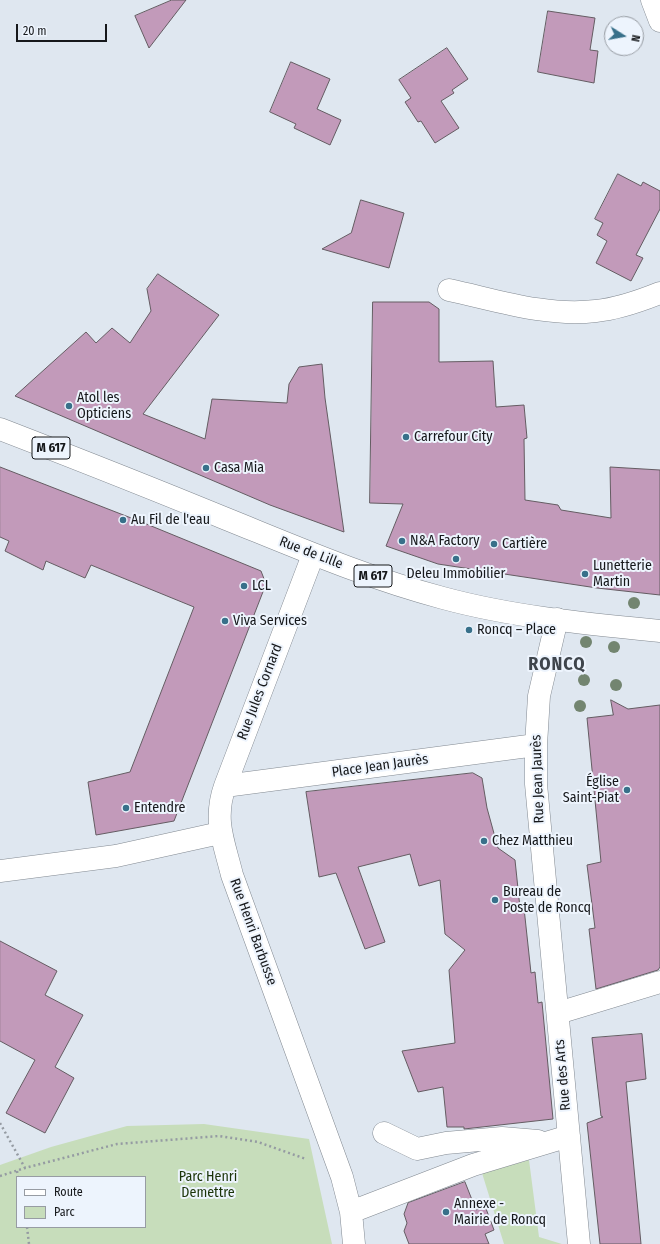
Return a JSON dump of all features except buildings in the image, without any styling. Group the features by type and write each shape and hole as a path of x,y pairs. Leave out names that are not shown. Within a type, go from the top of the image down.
{"street":[{"path":"652,0 660,21"},
{"path":"448,290 524,307 574,312 614,308 660,293"},
{"name":"Rue de Lille","path":"0,429 131,480 312,555 444,598 509,612 660,631"},
{"name":"Rue Jules Cornard","path":"220,832 219,808 225,786 312,555"},
{"name":"Rue Jean Jaurès","path":"557,619 540,690 536,745 536,784 558,1013"},
{"name":"Place Jean Jaurès","path":"225,786 536,745"},
{"path":"0,871 116,856 220,832"},
{"name":"Rue Henri Barbusse","path":"220,832 232,875 339,1169 351,1212 354,1244"},
{"path":"558,1013 660,982"},
{"name":"Rue des Arts","path":"558,1013 559,1139 579,1244"},
{"path":"384,1133 418,1149 446,1143 502,1138 559,1139"},
{"path":"351,1212 473,1165 559,1139"},
{"path":"418,1149 432,1180"}],"path":[{"path":"0,1123 25,1168"},
{"path":"0,1176 117,1144 219,1136 258,1142 339,1169"},
{"path":"17,1171 18,1176"},
{"path":"27,1228 29,1244"}],"green space":[{"name":"Parc Henri Demettre","path":"204,1124 309,1139 332,1244 0,1244 0,1165 51,1147 127,1126"},
{"path":"529,1160 539,1237 562,1244 504,1244 482,1173"}],"place":[{"name":"Atol les Opticiens","path":"69,406"},
{"name":"Carrefour City","path":"406,437"},
{"name":"Casa Mia","path":"206,468"},
{"name":"Au Fil de l'eau","path":"123,520"},
{"name":"N&A Factory","path":"402,541"},
{"name":"Cartière","path":"494,544"},
{"name":"Deleu Immobilier","path":"456,559"},
{"name":"Lunetterie Martin","path":"585,574"},
{"name":"LCL","path":"244,586"},
{"name":"Viva Services","path":"225,621"},
{"name":"Roncq – Place","path":"469,630"},
{"name":"Église Saint-Piat","path":"627,790"},
{"name":"Entendre","path":"126,808"},
{"name":"Chez Matthieu","path":"484,841"},
{"name":"Bureau de Poste de Roncq","path":"495,900"},
{"name":"Annexe - Mairie de Roncq","path":"446,1212"}],"district":[{"name":"RONCQ","path":"557,665"}]}
